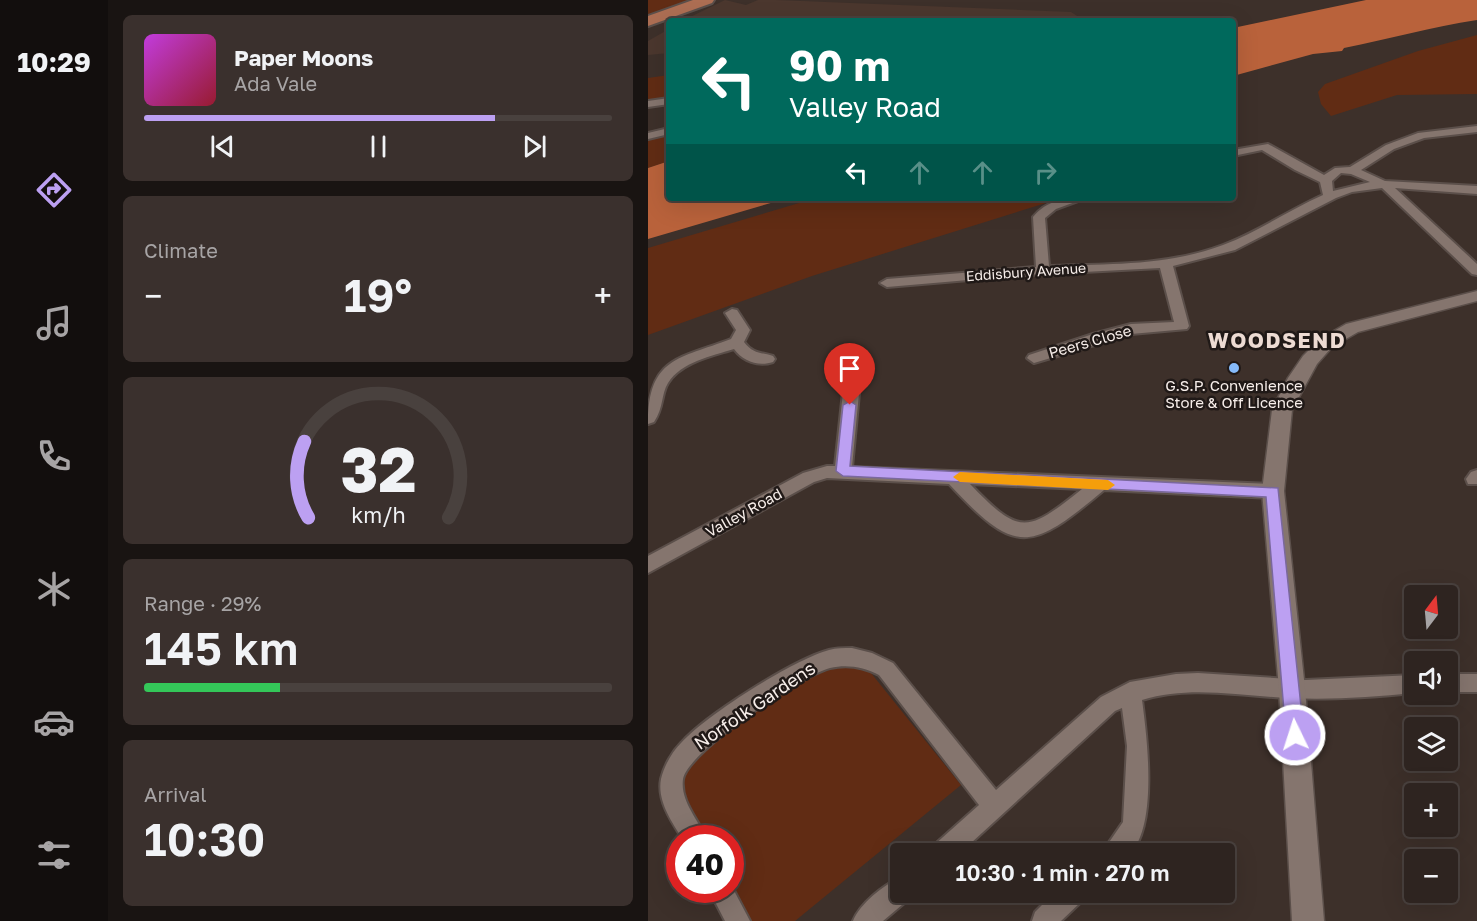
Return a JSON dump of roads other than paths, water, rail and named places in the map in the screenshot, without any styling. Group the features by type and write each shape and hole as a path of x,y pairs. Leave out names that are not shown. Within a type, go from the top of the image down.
{"highway":[{"path":"648,21 710,0"},
{"path":"675,18 710,0"},
{"path":"648,32 666,23"}],"street":[{"path":"648,104 666,101"},
{"path":"1329,197 1325,188 1326,181 1335,173 1353,170 1390,147 1414,137 1477,129"},
{"path":"648,136 666,132"},
{"path":"1236,152 1264,146 1299,168 1326,181"},
{"name":"Eddisbury Avenue","path":"1353,170 1385,185 1477,271"},
{"name":"Eddisbury Avenue","path":"887,283 1043,270 1166,265 1232,249 1329,197 1352,189 1385,185 1477,190"},
{"path":"1043,270 1039,217 1052,206 1070,201"},
{"name":"Peers Close","path":"1034,358 1131,329 1182,326 1166,265"},
{"path":"1308,921 1292,689 1273,492 1282,410 1305,368 1326,343 1352,328 1477,296"},
{"path":"648,418 657,405 662,380 669,372 684,361 737,342 743,330 732,313"},
{"path":"737,342 747,356 754,359 768,359"},
{"path":"843,471 852,383"},
{"name":"Valley Road","path":"648,565 809,477 826,472 1273,492"},
{"path":"953,477 994,519 1011,530 1027,532 1043,528 1057,519 1099,485"},
{"name":"Norfolk Gardens","path":"687,825 671,796 672,780 677,765 690,748 808,667 845,656 875,662 886,669 994,806"},
{"path":"952,843 1108,704 1130,692 1168,682 1292,689 1404,684"},
{"path":"1458,683 1477,683"},
{"path":"1124,843 1134,824 1138,746 1130,692"},
{"path":"865,921 890,899"},
{"path":"728,903 738,921"},
{"path":"1044,921 1062,903"}],"place":[{"name":"G.S.P. Convenience Store & Off Licence","path":"1234,368"}],"district":[{"name":"WOODSEND","path":"1277,341"}]}
